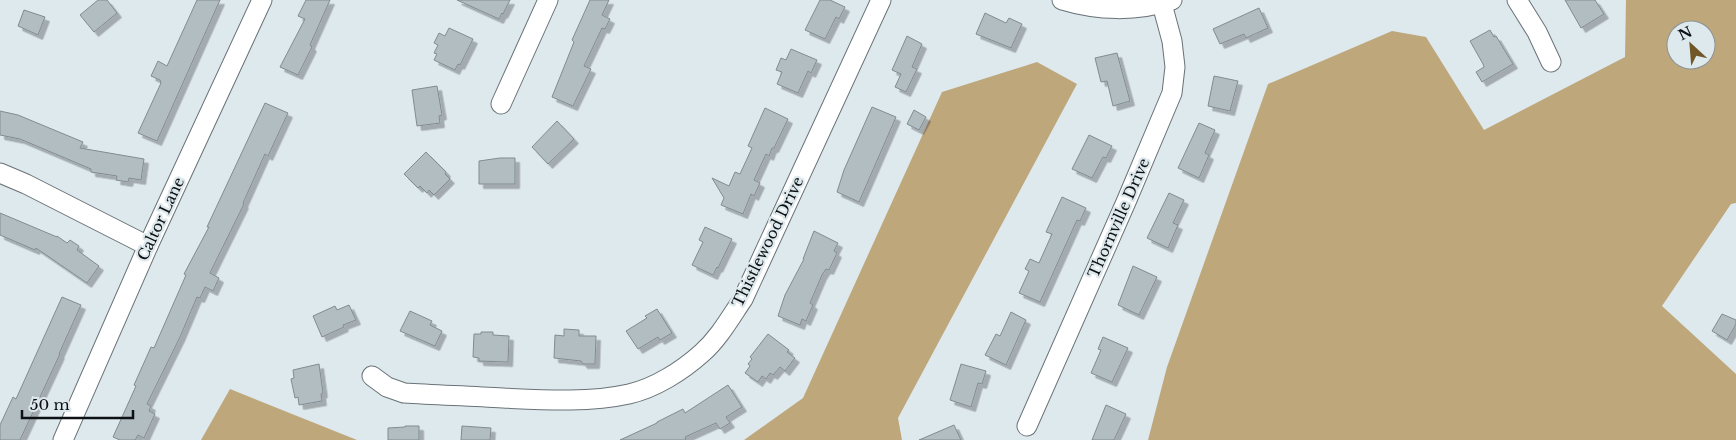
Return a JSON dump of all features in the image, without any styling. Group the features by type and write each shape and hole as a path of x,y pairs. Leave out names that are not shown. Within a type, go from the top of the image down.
{"street":[{"name":"Caltor Lane","path":"63,440 148,246 262,0"},
{"path":"501,104 548,0"},
{"name":"Thistlewood Drive","path":"372,376 387,387 404,393 574,400 630,394 652,386 678,371 701,353 720,333 743,299 881,0"},
{"path":"1062,0 1081,6 1103,9 1132,8 1167,2"},
{"path":"1517,0 1537,32 1551,62"},
{"name":"Thornville Drive","path":"1027,426 1172,93 1175,67 1167,2"},
{"path":"0,173 148,246"}],"shaded area":[{"path":"1626,0 1736,0 1736,203 1731,204 1662,306 1736,374 1736,440 1148,440 1167,367 1268,84 1392,31 1426,37 1484,130 1625,57"},
{"path":"1037,62 1077,84 898,418 902,440 744,440 803,398 942,92"},
{"path":"230,389 357,440 201,440"}],"building":[{"path":"98,0 107,0 117,13 94,32 80,15"},
{"path":"197,0 220,0 157,141 138,133 161,83 160,80 151,76 158,61 167,66"},
{"path":"306,0 330,0 310,45 312,47 298,75 280,67 305,19 298,16"},
{"path":"457,0 510,0 499,19"},
{"path":"590,0 609,0 602,15 610,19 605,29 602,28 584,66 591,69 573,106 552,97 574,42 572,40"},
{"path":"820,0 830,0 845,7 839,19 836,17 825,39 805,30"},
{"path":"1565,0 1595,0 1604,14 1581,28"},
{"path":"1259,8 1268,28 1246,38 1244,34 1220,44 1213,29"},
{"path":"24,10 45,17 38,35 18,26"},
{"path":"985,13 1006,23 1009,18 1022,24 1011,48 976,34"},
{"path":"449,28 473,39 460,65 458,64 455,70 434,60 437,54 434,53 438,45 434,43 439,33 445,36"},
{"path":"1490,30 1494,37 1496,36 1513,64 1482,82 1476,72 1484,67 1470,41"},
{"path":"907,36 922,44 912,67 917,69 906,92 895,87 901,74 892,70"},
{"path":"791,49 817,60 811,73 808,71 798,93 777,84 782,72 776,70 781,58 786,60"},
{"path":"1117,53 1130,101 1113,106 1107,81 1101,82 1095,58"},
{"path":"1214,76 1238,81 1230,111 1208,106"},
{"path":"437,86 442,115 439,116 440,123 417,126 412,90"},
{"path":"265,103 288,113 268,156 265,154 244,204 210,273 219,278 213,291 205,287 200,298 197,297 180,337 147,404 151,406 149,411 155,414 144,438 138,435 135,440 120,440 113,437 151,347 154,348 186,275 184,274 209,227 207,227"},
{"path":"872,107 896,117 859,202 837,192 844,170"},
{"path":"765,108 788,119 769,156 766,154 754,180 760,183 754,196 751,194 743,214 721,205 724,198 712,178 729,186 735,172 740,174 752,148 748,146"},
{"path":"914,110 926,117 919,130 907,124"},
{"path":"0,111 18,115 83,142 80,148 144,159 141,180 129,178 128,182 116,180 117,176 91,172 91,169 20,139 0,135"},
{"path":"557,121 574,139 548,164 532,147"},
{"path":"1199,123 1215,130 1205,153 1209,155 1199,178 1178,168"},
{"path":"1089,135 1112,146 1106,158 1103,157 1092,178 1072,169"},
{"path":"426,152 446,172 445,174 450,179 434,195 429,190 427,193 420,186 418,188 404,174"},
{"path":"515,158 515,184 479,184 479,161"},
{"path":"1169,193 1184,200 1173,223 1178,225 1168,248 1147,238"},
{"path":"1062,197 1086,208 1080,221 1077,220 1040,302 1019,293 1029,271 1025,269 1030,259 1039,263 1052,234 1046,232"},
{"path":"0,213 57,236 67,243 70,240 79,246 77,250 99,266 87,283 36,248 35,250 0,235"},
{"path":"705,227 732,239 713,275 692,265 703,242 699,240"},
{"path":"814,231 838,243 834,251 837,253 829,270 826,269 822,275 810,303 813,305 806,321 802,319 800,325 778,316 785,295 804,259"},
{"path":"1133,266 1157,277 1139,315 1118,305"},
{"path":"62,297 81,305 60,354 20,440 0,440 0,425 13,397 16,399"},
{"path":"349,305 356,320 322,337 313,316 335,306 337,310"},
{"path":"657,309 672,333 660,340 658,337 638,349 626,331 647,318 645,316"},
{"path":"410,311 432,321 430,325 442,331 435,346 400,331"},
{"path":"1011,312 1026,320 1006,365 985,355 996,334 1000,336"},
{"path":"1722,314 1736,320 1736,324 1727,340 1712,331"},
{"path":"564,329 579,330 579,336 596,336 595,364 583,364 581,361 554,358 555,335 564,336"},
{"path":"481,332 493,332 493,335 509,336 508,362 479,361 479,358 473,357 474,334 481,334"},
{"path":"768,334 789,350 787,352 795,358 785,371 780,367 773,375 770,373 766,379 762,376 758,382 745,373 750,366 748,364 752,359 750,357"},
{"path":"1103,337 1128,348 1112,382 1091,373 1101,350 1098,349"},
{"path":"319,364 323,393 321,394 322,401 299,405 298,397 295,398 291,379 294,378 293,370"},
{"path":"961,364 986,371 982,384 978,383 971,407 950,400"},
{"path":"728,385 742,407 726,417 730,423 720,429 716,423 685,437 686,440 620,440 683,409 685,413"},
{"path":"1106,405 1126,414 1114,440 1092,440"},
{"path":"954,425 961,440 919,440"},
{"path":"419,426 419,440 388,440 388,428"},
{"path":"462,426 491,428 490,440 461,440"}]}
